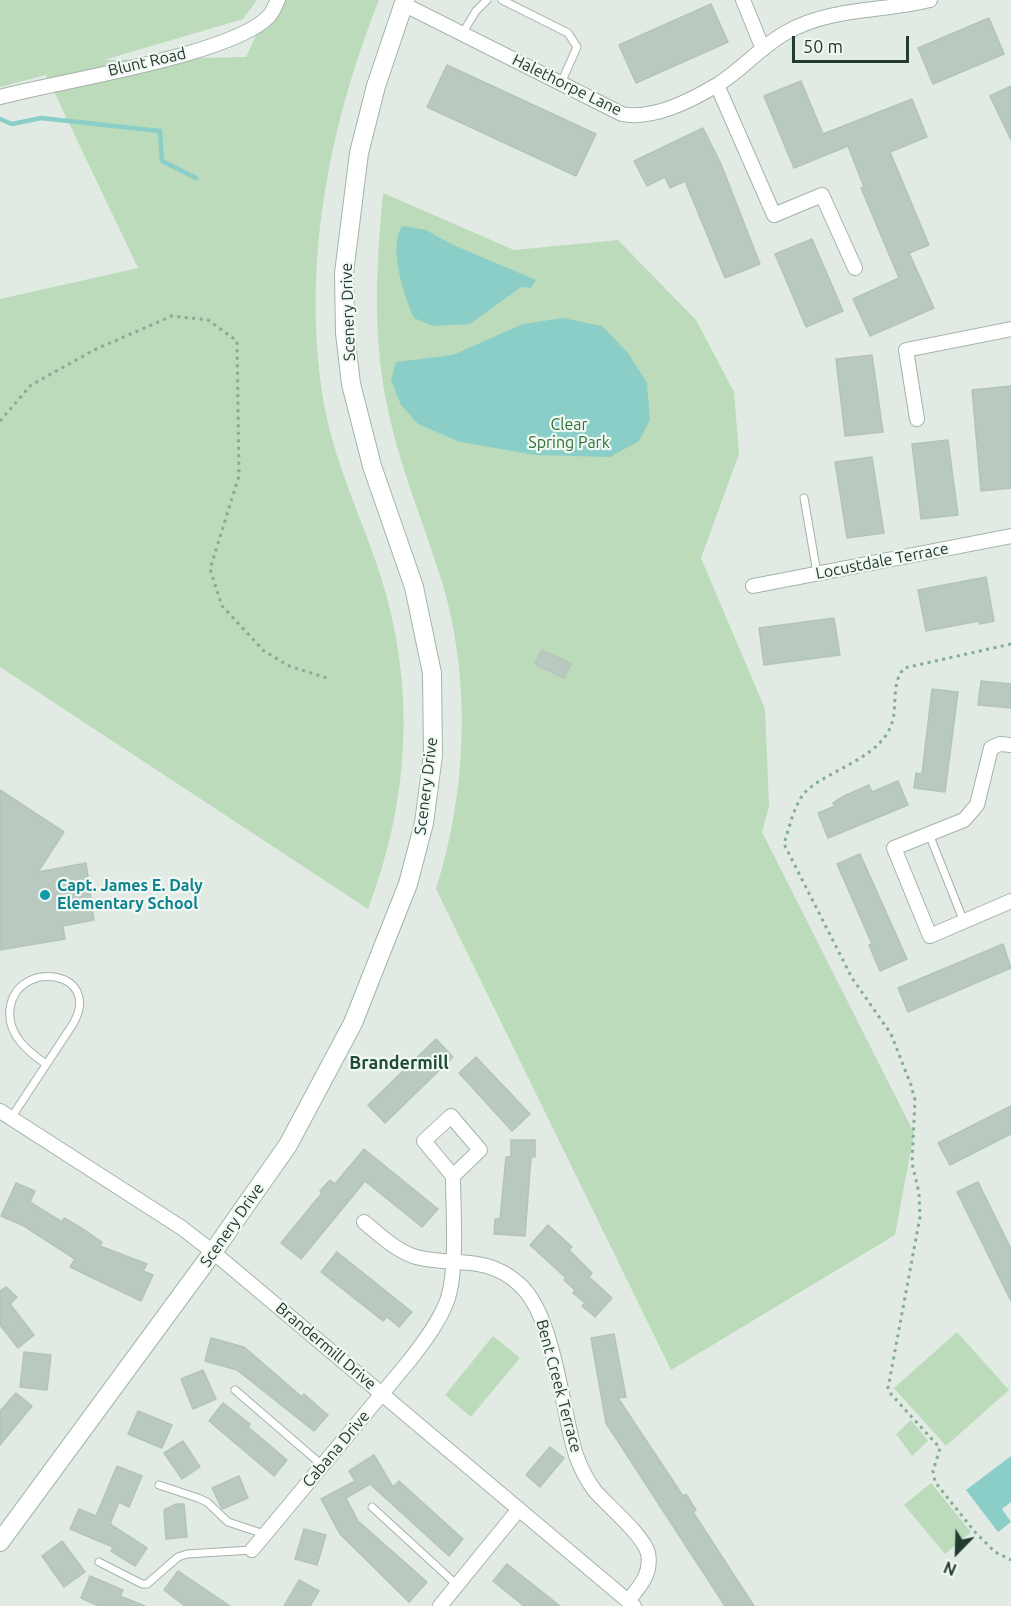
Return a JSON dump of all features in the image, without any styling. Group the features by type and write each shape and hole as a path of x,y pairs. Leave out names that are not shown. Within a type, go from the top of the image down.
{"street":[{"name":"Blunt Road","path":"0,97 156,62 235,38 268,17 278,0"},
{"path":"743,0 763,49"},
{"name":"Halethorpe Lane","path":"404,2 462,34 622,114 639,117 657,113 717,85 787,32 832,14 884,3 930,0"},
{"name":"Scenery Drive","path":"0,1542 213,1252 288,1145 353,1023 408,884 424,823 433,754 432,674 414,587 372,466 351,384 345,333 344,273 359,153 376,86 404,2"},
{"path":"717,85 774,215 822,195 855,268"},
{"path":"917,419 906,350 1011,329"},
{"name":"Locustdale Terrace","path":"753,586 1011,536"},
{"path":"1011,745 1000,744 991,748 987,759 985,785 977,805 964,820 894,848 930,936 1011,902"},
{"name":"Brandermill Drive","path":"5,1114 182,1228 213,1252 631,1604"},
{"name":"Cabana Drive","path":"252,1550 429,1333 447,1301 453,1279 453,1176"},
{"name":"Bent Creek Terrace","path":"364,1222 395,1248 416,1257 471,1261 500,1268 521,1285 539,1309 577,1456 593,1489 647,1550 650,1566 631,1604"},
{"path":"440,1606 519,1509"}],"lane":[{"path":"462,34 476,11 487,0"},
{"path":"502,0 568,33 575,41 577,47 561,83"},
{"path":"804,498 817,573"},
{"path":"929,834 964,922"},
{"path":"5,1114 46,1064 80,1011 79,993 70,981 53,976 35,978 19,986 11,999 9,1018 18,1040 46,1064"},
{"path":"235,1390 322,1465"},
{"path":"159,1485 207,1502 228,1522 264,1534"},
{"path":"372,1507 457,1585"},
{"path":"99,1562 142,1584 147,1584 178,1557 187,1554 252,1550"}],"path":[{"path":"0,422 31,385 96,349 172,316 208,320 237,341 239,476 210,569 222,606 264,651 290,666 330,679"},
{"path":"1011,644 904,668 895,685 894,716 882,741 862,757 803,794 784,844 852,978 891,1034 915,1100 912,1163 919,1193 920,1217 888,1388 890,1394 940,1448 933,1471 935,1482 988,1545 995,1552 1011,1560"}],"green space":[{"path":"0,0 257,0 243,19 104,60 246,57 273,0 379,0 361,49 333,150 318,253 316,305 318,357 325,409 336,451 373,553 392,616 403,700 400,784 393,826 368,909 0,667 0,299 138,268 46,75 0,87"},
{"name":"Clear Spring Park","path":"383,193 514,250 618,240 696,320 734,392 739,454 701,558 765,709 769,807 762,832 914,1133 895,1235 671,1370 436,889 454,816 459,779 462,741 459,666 445,592 394,437 384,386 377,304"},
{"path":"957,1332 1009,1390 946,1446 894,1388"},
{"path":"493,1336 520,1358 471,1417 445,1395"},
{"path":"911,1420 928,1441 912,1456 896,1434"},
{"path":"931,1483 971,1532 945,1554 904,1505"}],"water":[{"path":"402,226 426,230 453,245 536,280 531,288 521,287 470,324 433,326 414,318 406,297 397,259 398,235"},
{"path":"563,318 602,326 628,353 647,383 650,420 639,441 610,457 535,455 460,442 418,424 401,405 391,380 396,362 453,355 523,324"},
{"path":"1011,1456 1011,1502 1002,1509 1011,1522 998,1532 966,1490"}],"building":[{"path":"711,4 728,42 636,83 619,45"},
{"path":"989,18 1004,54 933,84 918,48"},
{"path":"447,65 596,134 576,176 427,107"},
{"path":"801,81 823,134 912,99 927,137 890,152 929,245 909,253 934,308 870,336 853,299 899,278 861,188 864,187 848,146 794,168 764,96"},
{"path":"1011,86 1011,140 990,96"},
{"path":"703,128 721,164 760,264 725,278 685,181 670,188 665,177 647,186 634,161"},
{"path":"812,239 843,311 806,327 775,254"},
{"path":"872,355 883,432 845,436 836,359"},
{"path":"1011,386 1011,488 981,491 972,390"},
{"path":"948,440 958,515 921,519 912,444"},
{"path":"872,457 884,533 847,538 835,462"},
{"path":"986,577 994,621 980,624 979,621 926,631 918,590"},
{"path":"834,618 840,655 764,665 759,628"},
{"path":"542,650 571,664 564,678 535,664"},
{"path":"981,681 1011,684 1011,708 978,705"},
{"path":"932,689 958,692 945,792 914,788 916,773 922,774"},
{"path":"898,781 908,805 828,838 818,813 835,806 833,803 844,796 869,785 872,792"},
{"name":"Capt. James E. Daly Elementary School","path":"0,790 64,832 38,872 86,863 94,920 63,926 65,939 0,950"},
{"path":"860,854 907,959 880,971 869,945 872,944 837,864"},
{"path":"1003,944 1011,968 908,1012 898,988"},
{"path":"436,1039 453,1057 385,1123 368,1105"},
{"path":"476,1057 530,1114 512,1131 459,1073"},
{"path":"1011,1106 1011,1134 950,1165 938,1143"},
{"path":"511,1140 535,1140 535,1157 531,1157 525,1236 494,1234 495,1219 500,1219 506,1157 511,1157"},
{"path":"364,1149 438,1209 422,1227 365,1181 301,1259 281,1243 322,1193 320,1191 330,1180 335,1184"},
{"path":"978,1182 1011,1249 1011,1301 957,1192"},
{"path":"16,1183 35,1191 30,1202 62,1222 64,1218 83,1229 102,1242 100,1246 147,1264 143,1271 153,1275 141,1301 70,1267 75,1259 24,1226 1,1216"},
{"path":"548,1225 572,1247 569,1250 592,1273 589,1277 612,1298 595,1317 582,1306 585,1303 573,1293 575,1290 564,1280 566,1278 530,1245"},
{"path":"337,1252 412,1312 399,1327 387,1317 383,1321 321,1272"},
{"path":"6,1287 17,1297 10,1304 34,1335 18,1348 0,1325 0,1291"},
{"path":"614,1334 626,1397 618,1398 683,1496 686,1494 696,1510 693,1512 754,1606 725,1606 606,1423 591,1338"},
{"path":"211,1338 244,1347 302,1397 304,1394 328,1415 314,1431 237,1370 205,1361"},
{"path":"24,1352 51,1355 47,1390 20,1387"},
{"path":"203,1370 216,1399 193,1409 181,1379"},
{"path":"16,1393 32,1406 0,1445 0,1411"},
{"path":"223,1403 250,1424 248,1427 287,1460 274,1476 209,1421"},
{"path":"138,1411 172,1425 162,1448 128,1434"},
{"path":"183,1441 200,1467 182,1479 164,1453"},
{"path":"550,1447 564,1458 540,1487 526,1475"},
{"path":"374,1455 393,1487 399,1481 463,1539 449,1556 370,1484 346,1498 358,1521 427,1582 409,1602 340,1534 321,1499 355,1481 349,1471"},
{"path":"117,1466 142,1476 129,1507 119,1502 110,1524 147,1548 135,1566 111,1551 113,1547 70,1529 79,1509 96,1516"},
{"path":"239,1476 248,1498 222,1509 212,1488"},
{"path":"176,1504 184,1504 187,1537 166,1539 164,1510"},
{"path":"304,1529 326,1535 317,1565 295,1559"},
{"path":"62,1541 85,1572 64,1587 42,1556"},
{"path":"507,1564 560,1606 524,1606 493,1581"},
{"path":"178,1571 230,1606 185,1606 164,1590"},
{"path":"90,1576 123,1590 120,1596 145,1606 99,1606 81,1598"},
{"path":"299,1580 319,1591 310,1606 284,1606"}],"waterway":[{"path":"0,119 12,124 41,118 160,131 162,161 196,178"}],"place":[{"name":"Capt. James E. Daly Elementary School","path":"45,895"}],"district":[{"name":"Brandermill","path":"399,1063"}]}
